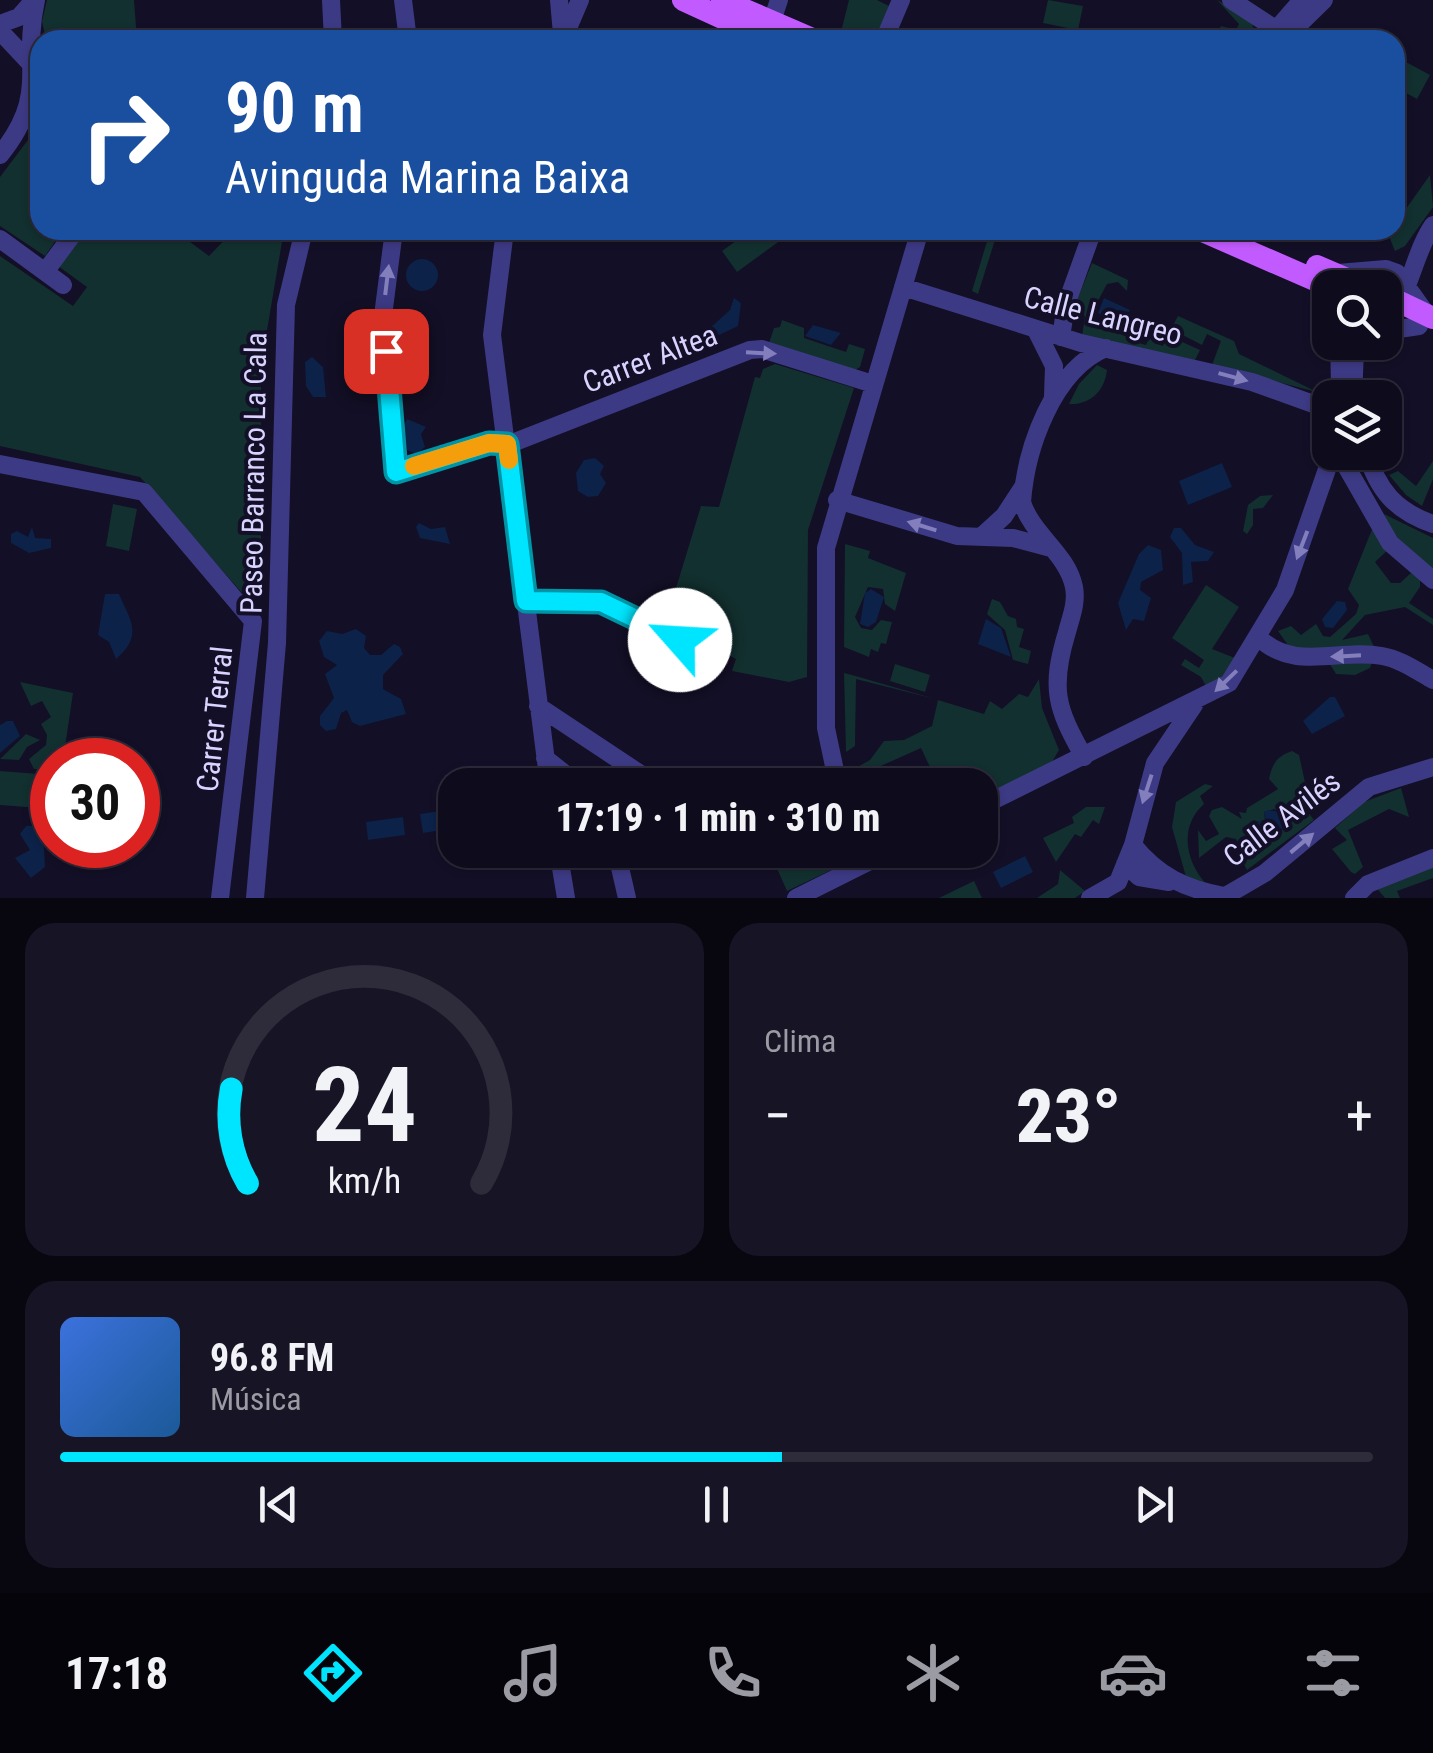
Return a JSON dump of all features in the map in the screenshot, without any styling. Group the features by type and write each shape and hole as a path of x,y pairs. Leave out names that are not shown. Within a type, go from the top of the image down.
{"main road":[{"path":"683,0 774,21"},
{"path":"722,0 774,21"},
{"path":"1224,240 1312,276"},
{"path":"1254,240 1312,273"},
{"path":"1402,313 1430,324"}],"street":[{"path":"30,64 0,27 19,17 35,0"},
{"path":"31,30 35,0"},
{"path":"331,0 333,30"},
{"path":"403,0 407,30"},
{"path":"559,0 562,30"},
{"path":"567,30 580,0"},
{"path":"888,30 901,0"},
{"path":"1231,0 1268,30"},
{"path":"1280,30 1302,0"},
{"path":"1283,30 1324,0"},
{"path":"0,156 29,111 30,103"},
{"path":"1402,284 1433,225"},
{"path":"0,239 63,285"},
{"path":"45,272 69,240"},
{"name":"Paseo Barranco La Cala","path":"255,898 277,643 286,305 302,240"},
{"name":"Carrer Altea","path":"393,240 383,316 396,472 489,443 507,444 750,350 762,349 873,384"},
{"path":"504,240 492,335 546,768"},
{"path":"834,768 826,728 824,565 838,500 917,240"},
{"path":"1061,337 1066,305 1089,240"},
{"path":"1382,270 1420,244"},
{"name":"Calle Langreo","path":"903,287 1036,330 1193,366 1312,403"},
{"path":"1402,313 1430,324"},
{"path":"981,536 1004,516 1024,487 1052,401 1054,366 1036,330"},
{"path":"1052,401 1077,365 1106,348"},
{"name":"Carrer Terral","path":"0,464 144,492 253,621 220,898"},
{"path":"998,798 1230,684 1284,590 1329,470"},
{"path":"1345,470 1390,543 1433,580"},
{"path":"1374,470 1385,495 1409,516 1433,524"},
{"path":"1024,487 1028,519 1068,569 1075,592 1055,688 1065,724 1084,757"},
{"path":"838,500 957,536 1013,538 1051,548"},
{"path":"526,601 601,602 680,640"},
{"path":"1254,644 1300,658 1380,655 1433,680"},
{"path":"1090,898 1118,882 1155,763 1194,705"},
{"path":"538,706 631,768"},
{"path":"544,758 557,768"},
{"name":"Calle Avilés","path":"1223,897 1265,873 1369,787 1433,767"},
{"path":"1132,845 1148,864 1179,884"},
{"path":"1354,898 1368,884 1433,858"},
{"path":"1125,864 1139,877 1223,897"},
{"path":"561,868 566,898"},
{"path":"620,868 627,898"},
{"path":"796,898 844,868"}],"green space":[{"path":"47,0 134,0 136,30 44,30"},
{"path":"849,0 877,0 889,6 879,30 842,30"},
{"path":"1048,0 1083,6 1078,30 1043,23"},
{"path":"1217,0 1250,19 1254,29 1236,30 1239,24"},
{"path":"1405,61 1430,75 1417,99 1405,92"},
{"path":"30,137 30,240 56,240 45,256 0,226 0,177"},
{"path":"1430,175 1433,207 1405,246 1395,251 1390,240 1405,240 1405,210"},
{"path":"78,240 187,240 209,256 224,240 282,240 261,366 261,591 243,594 140,477 0,446 0,256 73,306 87,287 58,266"},
{"path":"737,240 781,240 737,272 722,251"},
{"path":"987,240 995,240 978,294 972,291"},
{"path":"1092,263 1128,280 1127,291 1118,282 1107,284 1090,316 1146,345 1151,333 1157,337 1155,343 1163,346 1167,335 1200,350 1195,360 1082,336 1085,317 1077,300"},
{"path":"1178,316 1234,341 1239,354 1312,391 1212,365 1221,341 1207,334 1202,345 1171,329"},
{"path":"782,320 804,328 804,338 846,352 849,344 865,349 860,367 855,370 769,343 774,328 780,327"},
{"path":"775,364 854,388 808,530 807,677 789,682 732,671 736,659 666,621 701,506 719,507 755,377 760,378 763,369"},
{"path":"1097,365 1107,370 1100,390 1084,402 1069,404 1079,384"},
{"path":"1433,461 1433,479 1422,506 1389,475 1398,471 1416,486"},
{"path":"1273,495 1263,508 1253,509 1253,525 1247,534 1243,531 1248,505 1260,496"},
{"path":"113,504 137,509 129,551 106,546"},
{"path":"1384,514 1433,538 1433,575 1396,539"},
{"path":"1373,527 1389,549 1375,562 1391,583 1400,583 1411,573 1420,577 1420,587 1409,603 1433,619 1433,625 1405,607 1365,615 1342,640 1368,634 1376,651 1370,668 1355,675 1336,674 1328,661 1290,648 1278,631 1291,626 1301,635 1316,624 1323,636 1330,637 1356,614 1359,605 1348,589"},
{"path":"845,544 870,551 868,558 906,573 895,611 885,604 883,589 868,587 855,617 861,628 872,630 881,620 892,622 886,644 881,643 878,652 871,649 869,657 844,647"},
{"path":"1206,585 1239,607 1212,649 1235,658 1222,679 1206,686 1201,677 1181,665 1185,659 1199,668 1204,660 1172,638"},
{"path":"992,599 1016,619 1017,627 1024,629 1019,647 1031,651 1028,664 1013,660 1005,630 987,614"},
{"path":"895,664 930,675 925,692 890,681"},
{"path":"844,673 935,699 856,679 855,746 846,752"},
{"path":"1039,679 1042,708 1059,750 1052,762 998,790 998,768 930,768 921,748 876,768 856,768 870,760 884,741 904,740 932,726 938,700 984,714 990,701 1002,709 1019,694 1028,697"},
{"path":"20,682 73,693 66,738 47,738 41,724 51,717 42,701 31,706"},
{"path":"26,734 35,738 30,738 30,745 19,760 0,759"},
{"path":"1287,753 1299,755 1306,787 1296,797 1314,820 1247,870 1236,850 1240,848 1236,839 1226,837 1199,858 1198,830 1206,841 1219,834 1209,816 1212,810 1222,807 1242,819 1239,812 1246,813 1247,808 1278,789 1269,779 1270,774 1276,761","holes":["1274,809 1284,816 1285,826 1274,838 1259,839 1253,832 1255,822 1265,820 1264,812"]},
{"path":"0,771 30,773 30,807 0,805"},
{"path":"1205,784 1213,786 1200,796 1204,804 1191,823 1188,845 1194,866 1207,885 1186,877 1172,827 1176,802"},
{"path":"1401,788 1409,817 1389,809 1348,830 1363,867 1355,874 1351,872 1332,849 1347,840 1335,828 1364,802"},
{"path":"1086,807 1105,807 1099,824 1093,820 1081,837 1075,834 1056,862 1043,838 1074,823 1072,817"},
{"path":"1433,865 1433,878 1397,891 1400,898 1385,898 1374,885"},
{"path":"777,868 835,868 787,891"},
{"path":"1060,870 1085,891 1075,898 1037,898 1058,884"},
{"path":"974,881 982,898 939,898"}],"water":[{"path":"422,259 433,264 438,275 433,286 422,291 411,286 406,275 411,264"},
{"path":"734,298 741,303 738,326 719,335 711,327 730,310"},
{"path":"1104,298 1130,310 1123,325 1098,313"},
{"path":"813,325 841,333 831,345 805,336"},
{"path":"312,357 323,367 326,397 313,397 306,386 305,362"},
{"path":"407,419 426,427 421,434 425,447 416,454 407,450 400,431"},
{"path":"595,458 604,466 600,474 606,483 598,496 588,497 578,491 576,473 584,460"},
{"path":"1222,463 1232,487 1188,505 1179,481"},
{"path":"419,523 431,529 445,527 450,544 420,538 416,527"},
{"path":"32,527 35,538 51,539 51,548 29,553 11,543 11,534 17,531 28,537"},
{"path":"1174,528 1181,528 1195,545 1214,552 1208,561 1191,562 1193,582 1183,585 1182,553 1170,537"},
{"path":"1148,545 1161,550 1163,570 1141,582 1140,590 1151,598 1144,621 1133,619 1126,630 1118,603 1139,554"},
{"path":"871,589 884,597 876,622 868,627 860,624 865,593"},
{"path":"105,594 119,594 132,627 130,642 116,659 109,642 98,635"},
{"path":"1337,601 1345,602 1347,610 1333,628 1325,627 1322,619"},
{"path":"986,619 1001,628 1011,657 978,644"},
{"path":"356,629 366,636 364,648 370,655 381,655 394,644 400,647 403,654 383,675 383,689 401,699 406,714 360,726 352,722 347,710 341,713 336,729 326,731 320,725 320,716 334,698 325,674 337,665 324,657 319,641 327,631 342,634"},
{"path":"1335,697 1345,716 1312,734 1303,721"},
{"path":"13,721 20,736 0,753 0,725"},
{"path":"438,811 438,831 423,833 420,814"},
{"path":"1264,812 1279,812 1284,826 1278,834 1263,839 1254,828 1258,821 1266,821"},
{"path":"403,817 405,835 368,840 366,822"},
{"path":"30,826 30,850 20,834"},
{"path":"30,850 30,868 44,868 31,878 15,858"},
{"path":"1025,856 1033,872 1001,888 993,872"}],"slow traffic":[{"path":"414,466 489,443 507,444 509,460"}],"route":[{"path":"386,351 396,472 489,443 507,444 526,601 601,602 680,640"}]}
